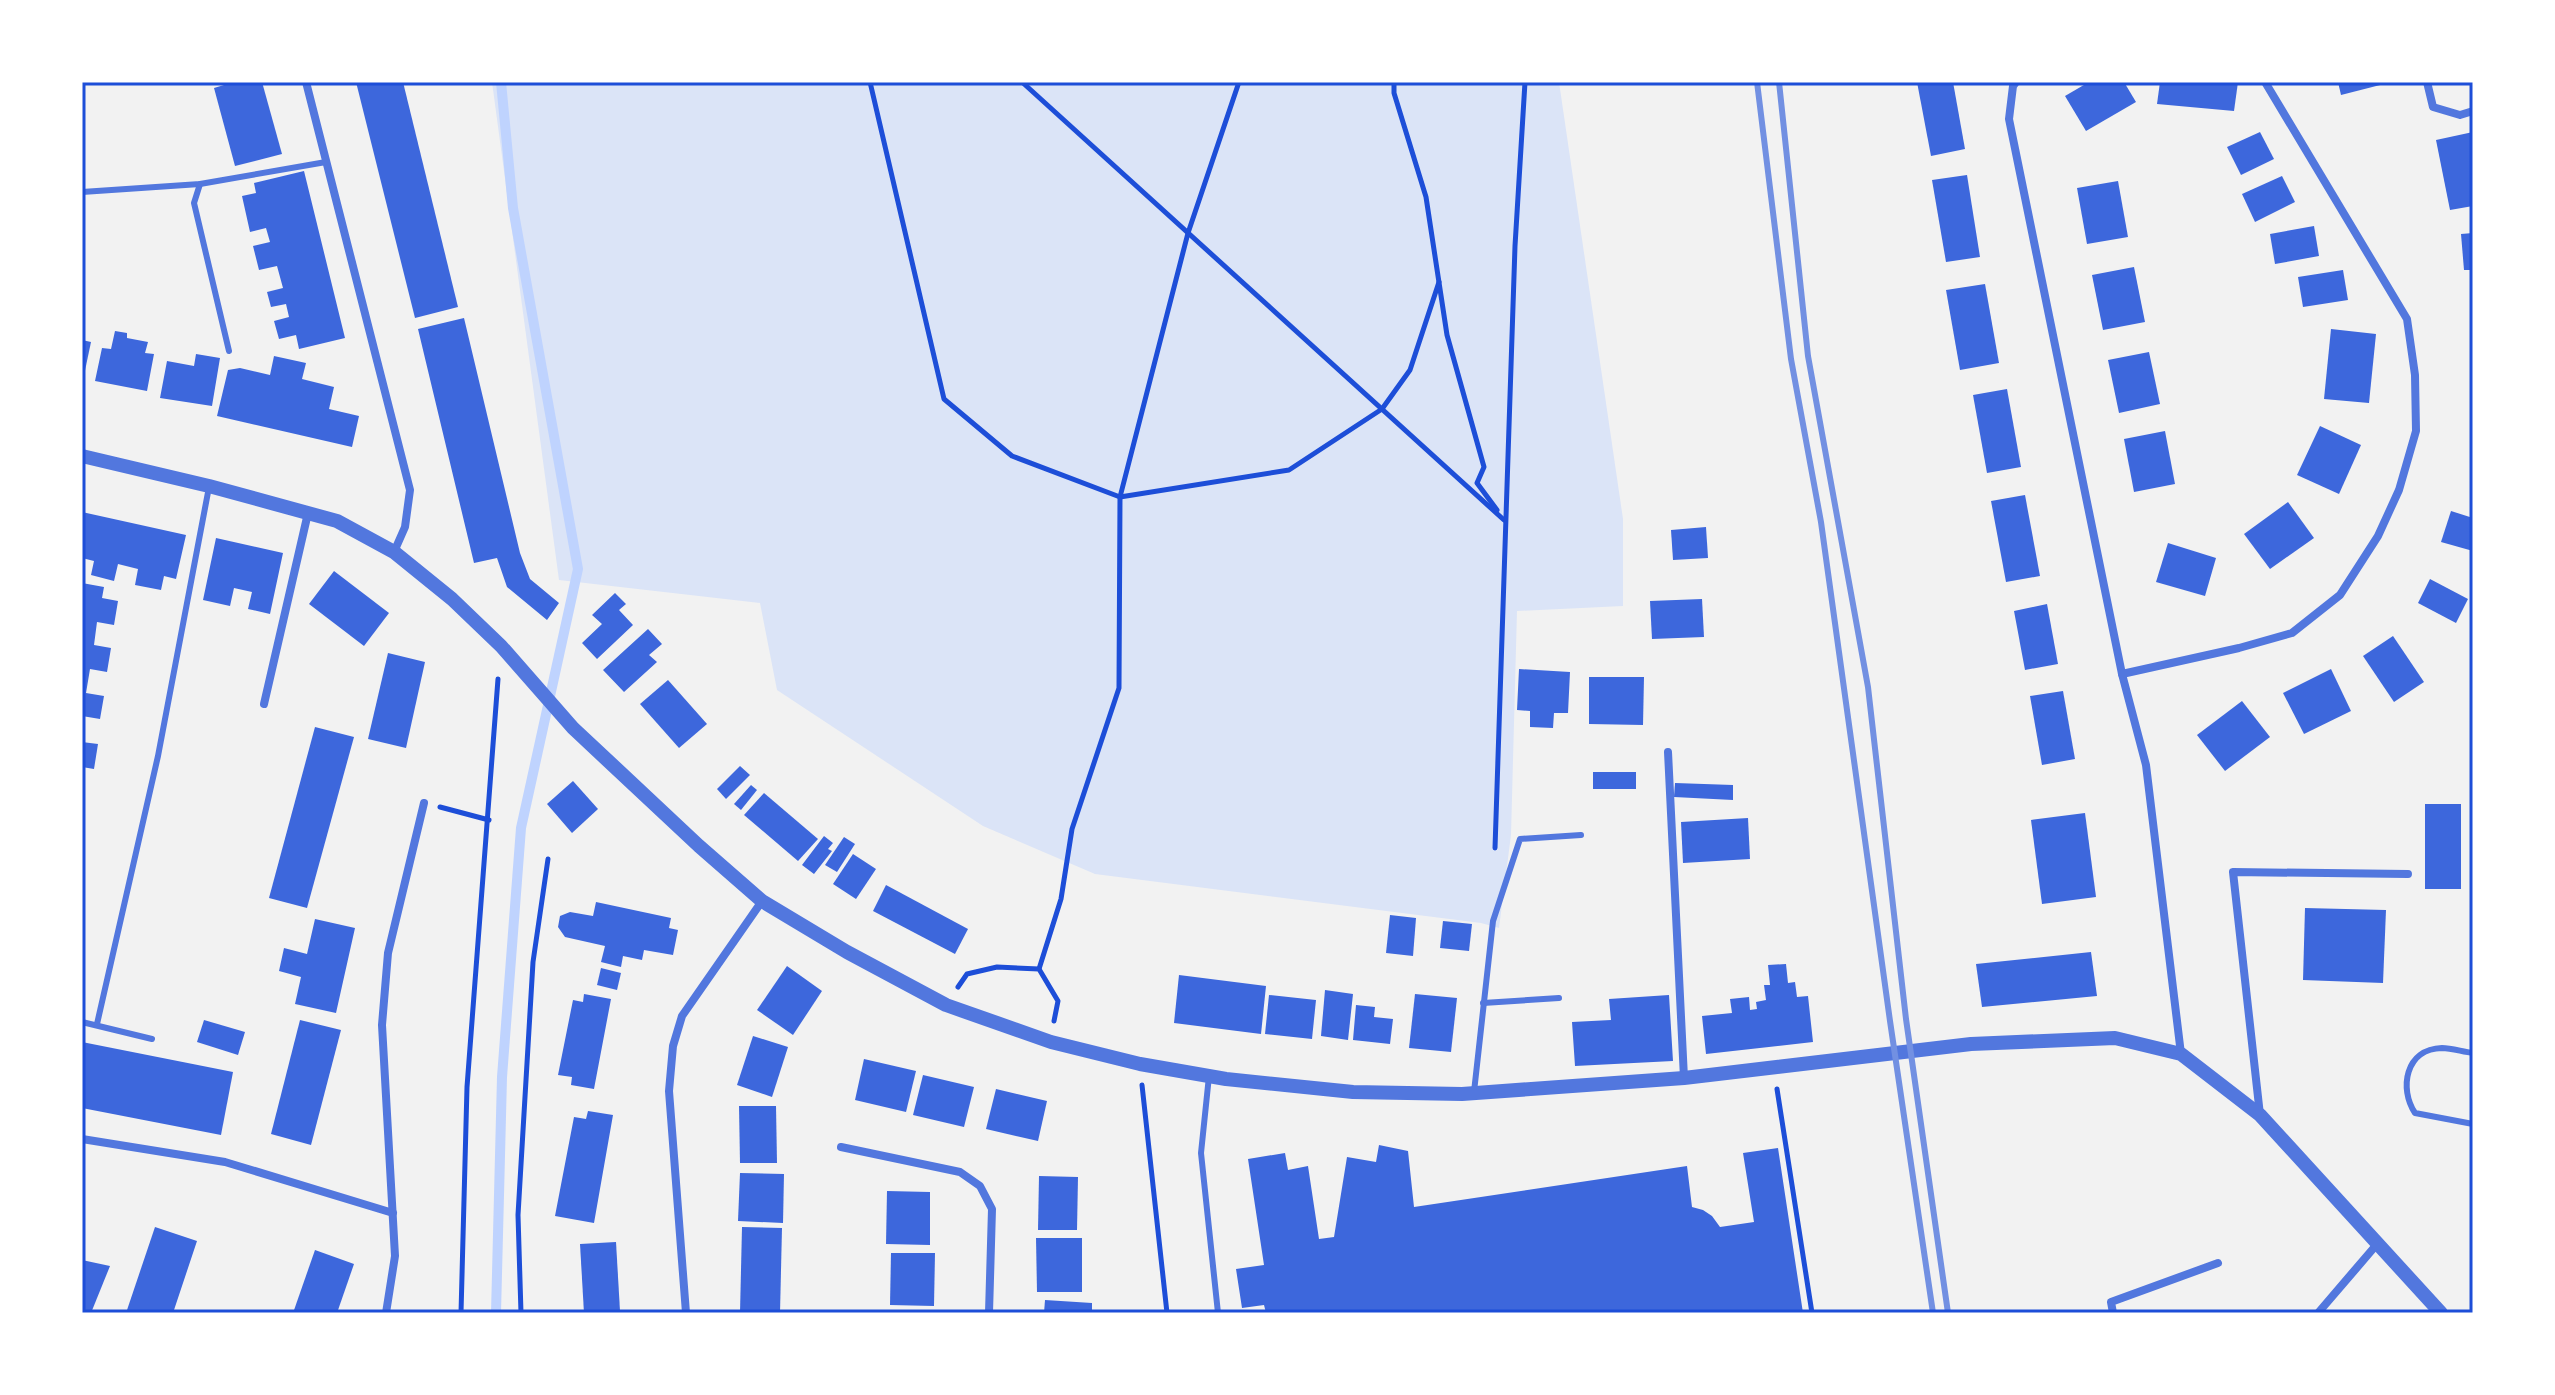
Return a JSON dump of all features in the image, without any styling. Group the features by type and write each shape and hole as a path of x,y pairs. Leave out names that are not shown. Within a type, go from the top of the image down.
{"street":[{"path":"306,82 410,490 405,527 394,552"},
{"path":"2016,82 2009,119 2122,674 2146,765 2181,1054"},
{"path":"2122,674 2292,633 2340,595 2378,536 2399,490 2416,431 2415,375 2407,319 2265,82"},
{"path":"2427,82 2433,107 2460,115 2473,111"},
{"path":"82,456 337,521 394,552 452,599 501,646 573,728 762,901 847,952 946,1005 1051,1042 1140,1064 1209,1076 1353,1092 1474,1093 1684,1078 1971,1044 2115,1038 2181,1054 2260,1115 2441,1313"},
{"path":"264,704 308,513"},
{"path":"1668,752 1684,1078"},
{"path":"386,1313 395,1256 382,1025 388,953 424,803"},
{"path":"2260,1115 2233,872 2408,874"},
{"path":"686,1313 669,1091 673,1046 682,1016 762,901"},
{"path":"82,1139 225,1162 393,1213"},
{"path":"841,1147 960,1172 980,1186 992,1209 989,1313"},
{"path":"2318,1313 2378,1243"},
{"path":"2113,1313 2111,1302 2218,1263"}],"lane":[{"path":"82,192 200,184 326,162"},
{"path":"200,184 194,203 229,351"},
{"path":"97,1024 158,756 209,486"},
{"path":"1474,1093 1493,921 1520,839 1581,835"},
{"path":"1483,1003 1559,998"},
{"path":"82,1022 152,1039"},
{"path":"2473,1053 2442,1048 2416,1058 2408,1070 2405,1088 2407,1101 2415,1113 2473,1124"},
{"path":"1209,1076 1201,1153 1218,1313"}],"path":[{"path":"870,82 944,399 1012,456 1120,497 1289,470 1382,409 1410,370 1439,282"},
{"path":"1022,82 1505,521"},
{"path":"1051,1042 1058,1001 1039,969 1061,899 1072,829 1119,688 1120,497 1188,233 1239,82"},
{"path":"1394,82 1394,93 1426,197 1447,335 1484,467 1477,483 1505,521"},
{"path":"1494,857 1515,246 1525,82"},
{"path":"461,1313 467,1087 501,646"},
{"path":"424,803 489,820"},
{"path":"521,1313 518,1215 533,962 548,859"},
{"path":"946,1005 967,974 997,967 1039,969"},
{"path":"1140,1064 1167,1313"},
{"path":"1774,1068 1812,1313"}],"shaded area":[{"path":"492,82 1559,82 1623,519 1623,606 1517,611 1511,835 1499,928 1481,923 1095,874 983,826 777,690 760,603 559,580"}],"building":[{"path":"234,82 262,82 282,154 235,166 214,88"},
{"path":"356,82 403,82 458,307 415,318"},
{"path":"1917,82 1953,82 1965,149 1931,156"},
{"path":"2089,82 2124,82 2136,102 2086,131 2065,96"},
{"path":"2160,82 2238,82 2234,111 2157,104"},
{"path":"2338,82 2388,82 2388,83 2341,95"},
{"path":"2260,132 2274,159 2241,175 2227,147"},
{"path":"2473,132 2473,206 2450,210 2436,140"},
{"path":"304,171 345,338 299,349 296,335 279,339 274,321 289,317 286,304 271,307 267,292 283,288 277,266 259,270 253,246 270,242 266,228 250,232 242,196 256,193 254,183"},
{"path":"1967,175 1980,257 1946,262 1932,180"},
{"path":"2282,176 2295,202 2255,222 2242,194"},
{"path":"2118,181 2128,237 2087,244 2077,188"},
{"path":"2314,226 2319,256 2275,264 2270,234"},
{"path":"2473,233 2473,270 2464,270 2461,234"},
{"path":"2134,267 2145,322 2103,330 2092,275"},
{"path":"2343,270 2348,300 2303,307 2298,277"},
{"path":"1985,284 1999,363 1960,370 1946,290"},
{"path":"464,318 520,553 530,579 559,603 547,620 507,587 497,558 474,563 418,329"},
{"path":"2331,329 2376,334 2369,403 2324,399"},
{"path":"115,331 127,333 127,338 148,342 145,353 154,354 147,391 95,381 102,348 111,349"},
{"path":"82,340 91,342 83,380 82,379"},
{"path":"2149,352 2160,404 2119,413 2108,360"},
{"path":"196,354 220,358 212,406 160,398 167,361 194,366"},
{"path":"274,356 306,363 302,379 334,387 329,409 359,416 352,447 217,416 228,370 240,368 270,375"},
{"path":"2007,389 2021,467 1987,473 1973,395"},
{"path":"2320,426 2361,445 2339,494 2297,475"},
{"path":"2165,431 2175,484 2134,492 2124,439"},
{"path":"2025,495 2040,576 2006,582 1991,501"},
{"path":"2288,502 2314,538 2270,569 2244,534"},
{"path":"2451,511 2473,518 2473,551 2441,542"},
{"path":"82,512 186,535 176,579 164,576 161,590 135,585 138,569 118,564 114,581 91,575 94,561 82,558"},
{"path":"1706,527 1708,558 1673,560 1671,530"},
{"path":"216,538 283,553 270,614 248,609 252,592 234,588 230,606 203,600"},
{"path":"2168,543 2216,558 2205,596 2156,582"},
{"path":"334,571 389,613 364,646 309,604"},
{"path":"2430,579 2468,599 2456,623 2418,603"},
{"path":"82,583 104,587 102,598 118,601 114,625 97,622 94,645 111,648 107,672 90,669 86,693 104,696 100,719 82,716"},
{"path":"615,593 626,604 619,610 633,625 597,659 582,643 602,624 592,615"},
{"path":"1702,599 1704,637 1652,639 1650,601"},
{"path":"2047,604 2058,664 2025,670 2014,611"},
{"path":"648,629 662,644 649,655 657,662 624,692 603,670"},
{"path":"2393,636 2424,682 2394,702 2363,656"},
{"path":"388,653 425,662 406,748 368,739"},
{"path":"1519,669 1570,672 1568,713 1554,713 1553,728 1530,727 1530,711 1517,710"},
{"path":"2331,669 2351,711 2304,734 2283,693"},
{"path":"1589,677 1644,677 1643,725 1589,724"},
{"path":"668,680 707,724 679,748 640,704"},
{"path":"2063,691 2075,759 2042,765 2030,696"},
{"path":"2242,701 2270,737 2225,771 2197,735"},
{"path":"315,727 354,737 307,908 269,898"},
{"path":"82,742 98,744 94,769 82,767"},
{"path":"740,766 750,775 726,799 717,789"},
{"path":"1593,772 1636,772 1636,789 1593,789"},
{"path":"573,781 598,809 572,833 547,804"},
{"path":"1675,783 1733,785 1733,800 1674,797"},
{"path":"751,785 757,790 741,810 734,804"},
{"path":"764,793 818,839 798,861 744,815"},
{"path":"2425,804 2461,804 2461,889 2425,889"},
{"path":"2085,813 2096,897 2042,904 2031,820"},
{"path":"1748,818 1750,859 1683,863 1681,822"},
{"path":"824,836 833,843 828,849 832,851 814,874 802,865"},
{"path":"844,837 855,844 837,872 825,865"},
{"path":"853,854 876,869 856,899 833,884"},
{"path":"886,885 968,929 955,954 873,911"},
{"path":"596,902 671,918 669,928 678,930 673,955 644,950 642,960 623,956 621,967 601,962 605,946 565,937 558,927 560,916 570,912 593,916"},
{"path":"2305,908 2386,910 2383,983 2303,980"},
{"path":"1390,915 1416,918 1413,956 1386,953"},
{"path":"315,919 355,928 336,1013 295,1004 301,977 279,971 284,948 307,954"},
{"path":"1443,921 1472,924 1469,951 1440,948"},
{"path":"2091,952 2097,996 1982,1007 1976,964"},
{"path":"1786,964 1788,983 1795,982 1797,997 1808,996 1813,1042 1706,1054 1702,1016 1732,1013 1730,999 1749,997 1750,1010 1757,1009 1756,1002 1766,1000 1764,985 1770,985 1768,965"},
{"path":"787,966 822,991 793,1035 757,1010"},
{"path":"601,968 621,973 617,990 597,985"},
{"path":"1179,975 1266,986 1261,1034 1174,1023"},
{"path":"1325,990 1353,994 1348,1040 1321,1036"},
{"path":"584,994 611,999 594,1089 571,1085 572,1077 558,1075 573,1000 583,1002"},
{"path":"1415,994 1457,998 1451,1052 1409,1048"},
{"path":"1269,995 1316,1000 1312,1039 1265,1034"},
{"path":"1669,995 1673,1061 1575,1066 1572,1022 1611,1020 1609,999"},
{"path":"1356,1005 1375,1007 1374,1017 1393,1019 1390,1044 1353,1040"},
{"path":"204,1020 245,1032 238,1055 197,1042"},
{"path":"300,1020 341,1030 311,1145 271,1134"},
{"path":"753,1036 788,1047 772,1097 737,1085"},
{"path":"82,1042 233,1072 221,1135 82,1108"},
{"path":"864,1059 916,1071 906,1112 855,1100"},
{"path":"923,1075 974,1087 964,1127 913,1115"},
{"path":"996,1089 1047,1101 1038,1141 986,1129"},
{"path":"739,1106 776,1106 777,1163 740,1163"},
{"path":"588,1111 613,1115 594,1223 555,1216 574,1117 586,1119"},
{"path":"1379,1145 1408,1151 1414,1207 1687,1166 1692,1207 1712,1216 1720,1227 1754,1222 1743,1153 1778,1148 1803,1313 1266,1313 1264,1305 1242,1308 1236,1269 1264,1265 1248,1159 1285,1153 1288,1170 1308,1166 1319,1239 1334,1237 1347,1157 1376,1162"},
{"path":"740,1173 784,1174 783,1223 738,1221"},
{"path":"1039,1176 1078,1177 1077,1230 1038,1230"},
{"path":"887,1191 930,1192 930,1245 886,1244"},
{"path":"155,1227 197,1241 173,1313 126,1313"},
{"path":"742,1227 782,1228 780,1313 740,1313"},
{"path":"1036,1238 1082,1238 1082,1292 1037,1292"},
{"path":"616,1242 620,1311 584,1313 580,1244"},
{"path":"315,1250 354,1264 337,1313 293,1313"},
{"path":"891,1253 935,1253 934,1306 890,1305"},
{"path":"82,1260 110,1266 91,1313 82,1313"},
{"path":"1045,1300 1092,1303 1092,1313 1044,1313"}],"waterway":[{"path":"496,1313 502,1077 521,828 578,569 513,208 501,82"}],"railway":[{"path":"1757,82 1791,359 1821,522 1933,1313"},
{"path":"1779,82 1808,356 1868,687 1906,1019 1948,1313"}]}
